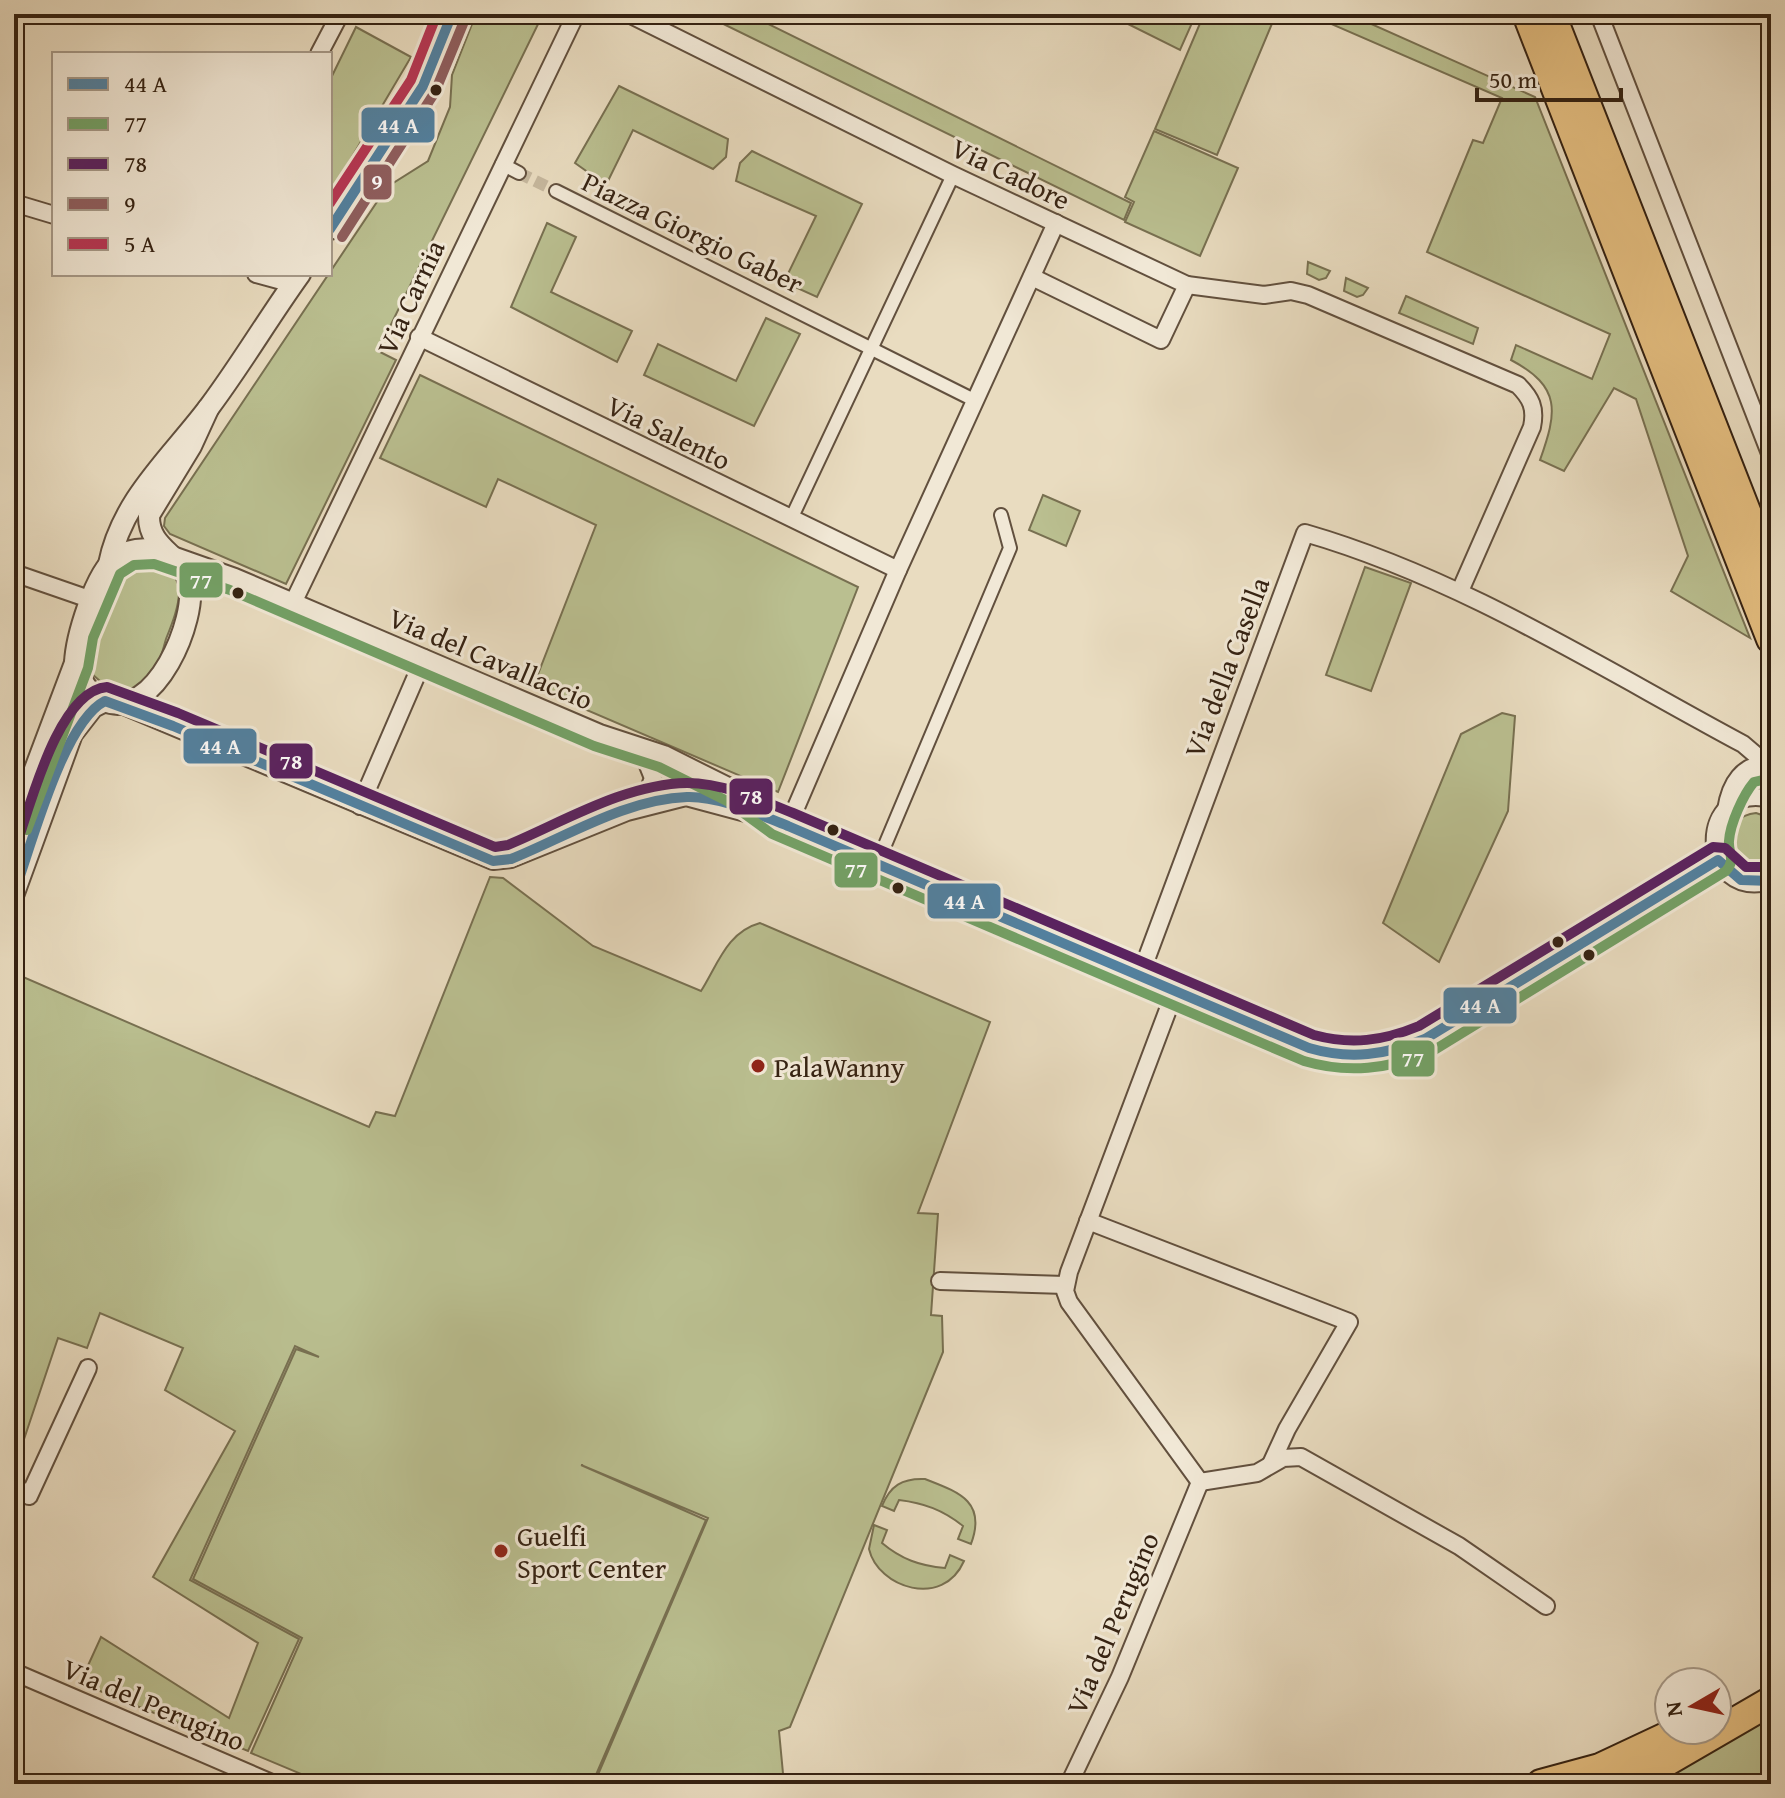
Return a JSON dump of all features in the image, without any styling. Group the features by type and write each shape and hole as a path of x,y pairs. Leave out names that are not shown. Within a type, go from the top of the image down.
{"highway":[{"path":"1527,14 1732,510 1771,575"},
{"path":"1551,14 1732,510 1771,639"},
{"path":"1733,1704 1770,1688"},
{"path":"1733,1712 1770,1688"},
{"path":"1629,1784 1770,1688"},
{"path":"1541,1784 1600,1768 1653,1743"},
{"path":"1659,1766 1685,1746"}],"street":[{"path":"320,52 340,14"},
{"path":"332,226 423,86 452,14"},
{"name":"Via Carnia","path":"293,603 576,14"},
{"name":"Via Cadore","path":"629,14 953,175 1187,285"},
{"path":"1599,14 1771,456"},
{"path":"502,164 519,173"},
{"path":"791,519 875,348 953,175"},
{"name":"Piazza Giorgio Gaber","path":"556,191 976,401"},
{"path":"14,203 52,214"},
{"path":"75,663 85,685 112,703 487,859 499,861 627,812 686,797 783,823 1056,223"},
{"path":"14,825 75,663 79,634 109,564 121,525 157,467 208,409 297,279 272,276"},
{"path":"1032,277 1161,340 1187,285 1264,295 1291,291 1308,295 1518,385 1533,407 1532,427 1460,591"},
{"name":"Via Salento","path":"419,337 898,570"},
{"path":"14,893 72,734 93,707 137,700 159,681 190,605 186,575 151,534 150,511 191,446 208,409"},
{"path":"877,864 1010,548 1001,515"},
{"name":"Via della Casella","path":"1140,976 1305,533 1366,551 1460,591 1743,744 1767,764 1771,784"},
{"path":"109,564 137,550 165,552"},
{"name":"Via del Cavallaccio","path":"165,552 235,577 600,733 664,754 734,789 783,823 1326,1054 1360,1057 1391,1052 1425,1039 1718,860"},
{"path":"14,573 92,600"},
{"path":"360,806 424,658"},
{"path":"600,733 641,755 650,767 650,789 627,812"},
{"path":"1767,764 1737,778 1714,833 1718,860 1739,880 1758,884 1771,881"},
{"path":"1726,810 1746,798 1771,799"},
{"path":"1175,991 1065,1285 1069,1302 1200,1482 1257,1473 1283,1458 1301,1457 1427,1527 1546,1606"},
{"path":"1088,1221 1349,1322 1287,1429 1271,1464"},
{"path":"940,1281 1065,1285"},
{"path":"14,1485 29,1496 88,1368"},
{"name":"Via del Perugino","path":"1069,1784 1120,1677 1200,1482"},
{"name":"Via del Perugino","path":"14,1672 274,1784"}],"green space":[{"path":"476,14 543,14 378,351 396,360 286,584 170,534 164,526 165,518 327,276 332,276 332,269 387,187 428,161 450,107 452,75"},
{"path":"703,14 748,14 1131,203 1124,220"},
{"path":"1108,14 1196,14 1180,50"},
{"path":"1204,14 1276,14 1217,155 1155,129"},
{"path":"1323,14 1349,14 1535,97 1750,638 1671,591 1688,556 1636,399 1614,388 1564,471 1540,460 1550,428 1551,402 1539,380 1511,360 1516,345 1592,379 1610,334 1427,252 1473,140 1483,143 1502,98 1322,20"},
{"path":"356,27 411,57 332,191 332,76"},
{"path":"619,86 728,139 726,157 713,169 633,130 606,185 575,163"},
{"path":"1154,131 1238,168 1200,256 1125,222 1134,202 1125,197"},
{"path":"752,151 862,204 817,297 784,282 816,216 736,181 740,163"},
{"path":"547,223 576,237 551,292 632,331 617,362 511,307"},
{"path":"1308,262 1330,271 1326,278 1319,280 1307,274"},
{"path":"1346,278 1368,288 1357,297 1344,291"},
{"path":"1406,296 1478,328 1473,344 1399,313"},
{"path":"766,318 800,334 754,426 644,375 658,344 736,381"},
{"path":"420,375 858,587 778,792 533,687 596,525 498,479 486,507 380,458"},
{"path":"1043,495 1080,511 1066,546 1029,530"},
{"path":"147,560 162,564 172,571 177,580 179,591 175,615 159,662 149,679 133,688 109,689 92,674 90,664 96,621 106,592 118,572 132,563"},
{"path":"1365,567 1411,583 1371,691 1326,675"},
{"path":"1502,713 1515,716 1508,811 1439,962 1383,923 1461,734"},
{"path":"1756,813 1771,818 1771,864 1749,869 1732,855 1728,838 1736,822"},
{"path":"490,877 503,878 593,946 701,991 731,941 749,927 760,923 990,1022 918,1213 938,1214 931,1315 942,1316 943,1352 790,1727 779,1731 784,1784 594,1784 708,1518 581,1465 706,1520 592,1784 325,1784 251,1753 302,1638 193,1579 296,1349 319,1357 295,1346 190,1580 299,1639 248,1751 80,1683 101,1637 229,1718 258,1643 153,1577 235,1431 165,1390 183,1348 100,1313 87,1348 58,1338 14,1469 14,973 369,1127 376,1112 395,1116"},
{"path":"925,1479 958,1494 972,1508 975,1529 971,1544 958,1539 963,1526 933,1508 899,1500 894,1511 882,1506 898,1485"},
{"path":"874,1525 887,1530 882,1543 911,1561 945,1568 950,1555 964,1561 954,1576 942,1585 927,1589 897,1583 875,1563 869,1549"},
{"path":"1771,1703 1771,1784 1636,1784 1699,1746 1733,1746 1733,1726"}],"tunnel":[{"path":"519,173 556,191"}],"transit line":[{"path":"332,200 411,80 437,14"},
{"path":"332,226 423,86 452,14"},
{"name":"9","path":"342,237 435,92 465,19"},
{"name":"77","path":"27,830 88,668 93,638 120,574 134,565 154,564 230,590 594,746 659,767 727,801 772,834 1304,1061 1336,1067 1368,1068 1431,1052 1726,871 1731,860 1729,845 1734,818 1754,782 1771,778"},
{"name":"78","path":"14,852 47,756 60,730 73,709 89,694 107,687 178,713 495,847 508,845 595,806 641,790 687,783 728,789 793,813 1314,1035 1354,1041 1380,1038 1419,1026 1713,847 1725,848 1746,867 1768,867"},
{"path":"14,893 62,759 75,733 90,713 105,701 173,726 493,861 511,859 597,820 642,804 687,797 725,803 788,826 1309,1048 1339,1054 1382,1052 1425,1039 1718,860 1741,880 1771,881"}],"place":[{"name":"PalaWanny","path":"758,1066"},
{"name":"Guelfi Sport Center","path":"501,1551"}]}
